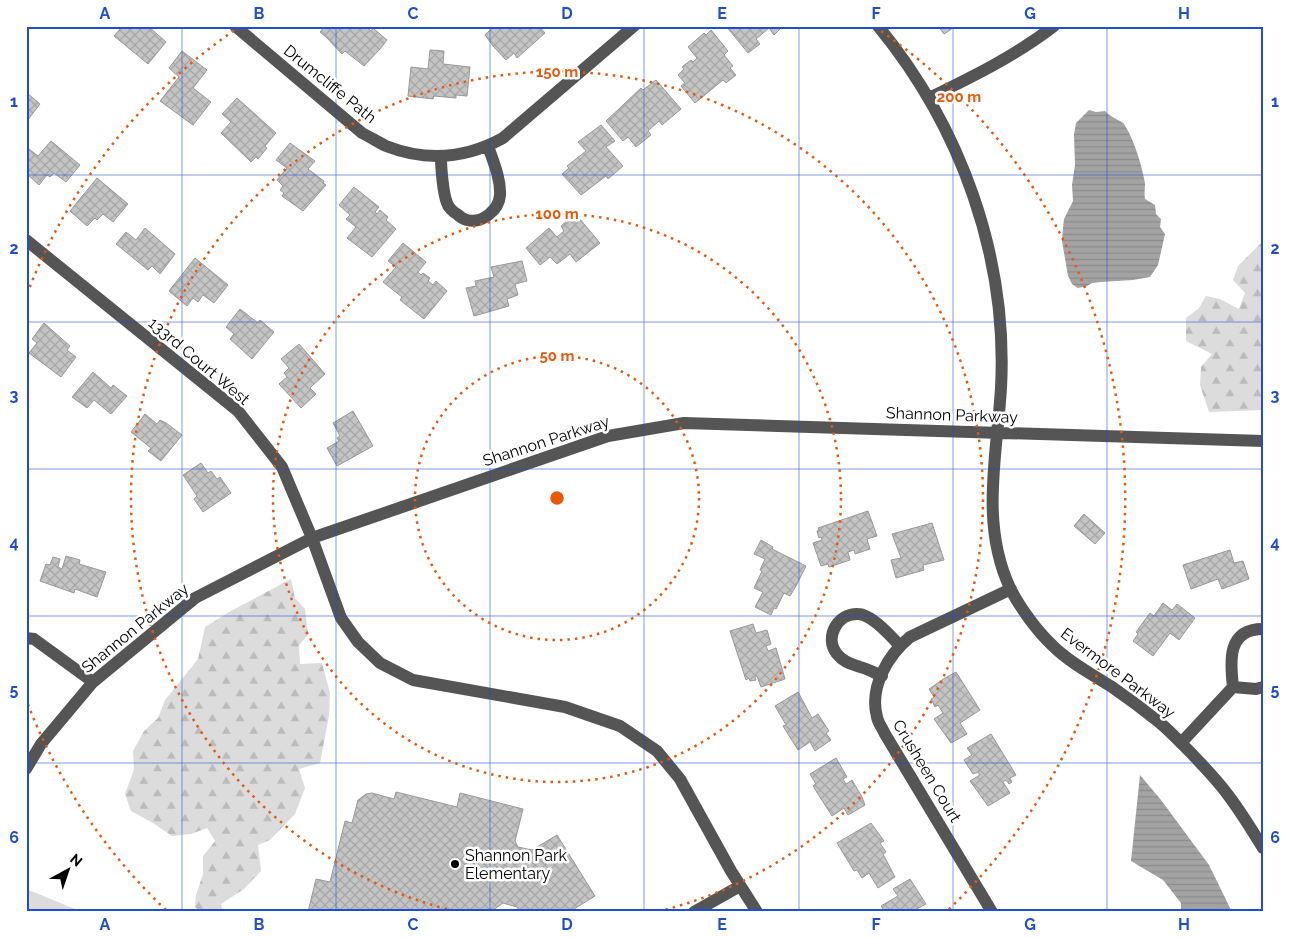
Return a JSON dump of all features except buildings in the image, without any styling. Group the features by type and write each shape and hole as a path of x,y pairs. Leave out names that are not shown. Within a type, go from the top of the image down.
{"street":[{"name":"Drumcliffe Path","path":"235,26 362,133 401,151 424,156 442,157 488,146 503,138 634,26"},
{"name":"Evermore Parkway","path":"878,26 909,67 929,98 950,138 972,189 985,234 996,288 1002,361 992,501 995,539 1001,564 1011,589 1025,614 1053,647 1137,705 1181,742 1228,794 1263,848"},
{"path":"929,98 1006,59 1034,42 1054,26"},
{"path":"442,157 447,203 453,212 468,221 483,218 495,209 500,194 496,171 488,146"},
{"name":"133rd Court West","path":"26,240 238,411 282,467 312,538 341,618 358,642 380,663 413,680 565,707 620,726 656,750 680,779 756,912"},
{"name":"Shannon Parkway","path":"26,768 41,744 94,682 195,598 312,538 608,436 684,423 1263,441"},
{"name":"Crusheen Court","path":"992,912 885,734 877,718 875,702 878,684 882,676 900,646 910,637 1011,589"},
{"path":"882,676 846,662 837,655 832,646 832,633 836,624 844,616 859,613 874,621 900,646"},
{"path":"1233,687 1230,665 1234,647 1242,633 1263,629"},
{"path":"26,638 34,639 94,682"},
{"path":"1181,742 1233,687"},
{"path":"1233,687 1256,689 1263,687"},
{"path":"694,912 740,886"}],"green space":[{"path":"1263,241 1263,410 1209,412 1200,385 1201,367 1212,354 1186,341 1186,318 1199,308 1206,296 1220,299 1239,309 1245,293 1233,280 1238,266"},
{"path":"291,579 295,598 305,609 308,635 299,645 300,664 322,663 330,693 329,716 320,763 299,769 305,788 295,814 270,840 258,845 261,871 244,889 221,904 223,912 200,912 195,907 196,895 203,874 203,856 215,841 207,828 191,834 172,836 131,811 125,794 134,770 133,751 144,731 158,718 165,700 198,659 205,627"},
{"path":"26,889 80,911 81,912 26,912"}],"shaded area":[{"path":"1089,110 1096,112 1105,111 1124,124 1140,161 1145,183 1145,199 1155,205 1156,214 1161,219 1160,227 1165,234 1158,265 1150,277 1092,283 1078,288 1072,284 1068,276 1062,241 1064,219 1073,201 1072,185 1075,165 1074,135 1076,123"},
{"path":"1140,775 1209,865 1232,912 1181,912 1181,903 1163,880 1131,861"}],"place":[{"name":"Shannon Park Elementary","path":"455,864"}]}
